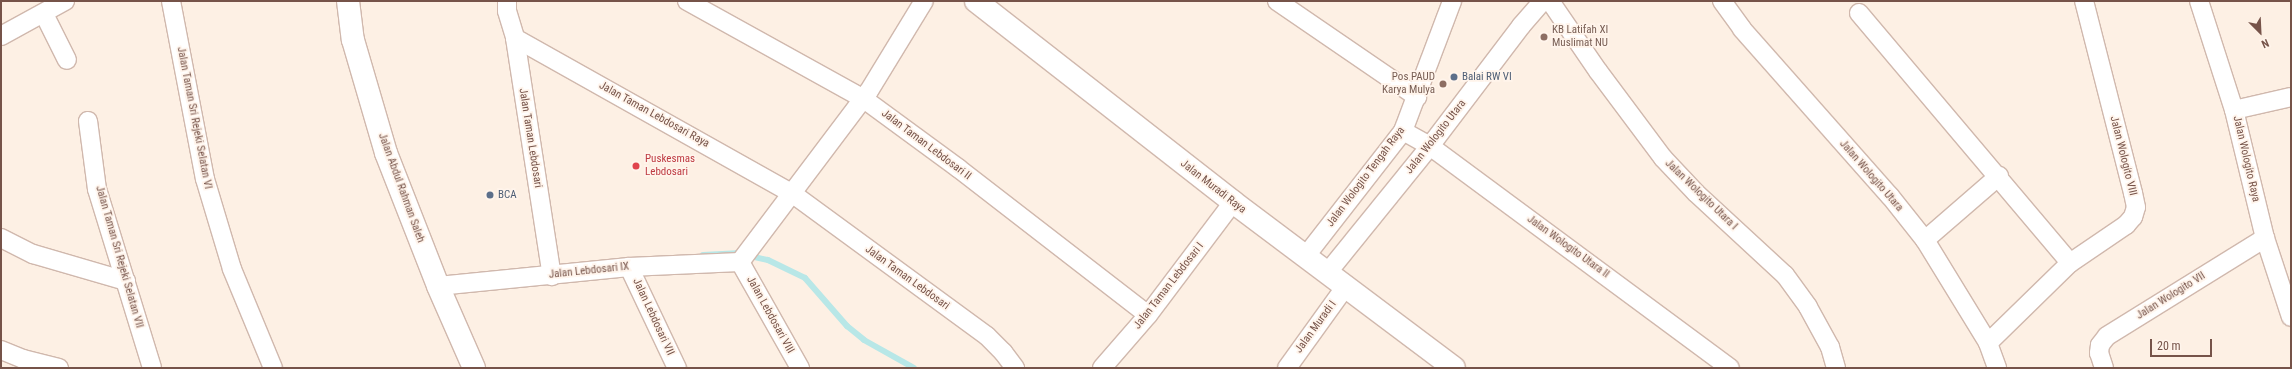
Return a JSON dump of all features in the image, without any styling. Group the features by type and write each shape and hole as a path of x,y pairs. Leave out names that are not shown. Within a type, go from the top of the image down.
{"street":[{"name":"Jalan Taman Sri Rejeki Selatan VI","path":"171,1 205,179 232,269 273,368"},
{"name":"Jalan Abdul Rahman Saleh","path":"348,1 353,40 386,153 438,286 474,368"},
{"name":"Jalan Taman Lebdosari","path":"507,1 507,11 515,38 552,276"},
{"name":"Jalan Taman Lebdosari II","path":"687,1 864,99 958,168 1148,315"},
{"path":"742,260 864,99 924,1"},
{"name":"Jalan Muradi Raya","path":"976,1 1233,202 1454,368"},
{"name":"Jalan Wologito Tengah Raya","path":"1305,257 1403,131 1452,1"},
{"name":"Jalan Wologito Utara","path":"1328,272 1430,146 1521,26 1543,1"},
{"name":"Jalan Wologito Utara I","path":"1550,1 1598,71 1663,158 1696,192 1785,275 1808,307 1830,347 1836,368"},
{"name":"Jalan Wologito Utara","path":"1722,1 1742,29 1890,196 1925,240 1988,343 1997,368"},
{"name":"Jalan Wologito VIII","path":"1988,343 2070,263 2126,225 2133,217 2136,207 2084,1"},
{"name":"Jalan Wologito Raya","path":"2199,1 2234,110 2265,238 2291,317"},
{"path":"1285,3 1416,97"},
{"path":"1,36 55,5 67,60"},
{"path":"1859,13 1999,176 2070,263"},
{"name":"Jalan Taman Lebdosari Raya","path":"515,38 793,194"},
{"path":"2234,110 2291,97"},
{"name":"Jalan Taman Sri Rejeki Selatan VII","path":"88,122 97,189 152,368"},
{"name":"Jalan Wologito Utara II","path":"1403,131 1430,146 1730,368"},
{"path":"1925,240 1999,176"},
{"name":"Jalan Taman Lebdosari","path":"793,194 987,336 1003,352 1014,368"},
{"name":"Jalan Taman Lebdosari I","path":"1102,368 1148,315 1233,202"},
{"path":"1,238 33,254 126,281"},
{"name":"Jalan Wologito VII","path":"2104,368 2100,349 2107,336 2265,238"},
{"name":"Jalan Lebdosari IX","path":"438,286 552,276 629,267 742,260"},
{"name":"Jalan Lebdosari VIII","path":"742,260 800,368"},
{"name":"Jalan Lebdosari VII","path":"629,267 677,368"},
{"name":"Jalan Muradi I","path":"1287,368 1346,286"},
{"path":"1,350 23,359 59,368"}],"waterway":[{"path":"703,255 737,253 768,260 805,278 847,326 864,340 914,368"}],"place":[{"name":"KB Latifah XI Muslimat NU","path":"1544,37"},
{"name":"Balai RW VI","path":"1454,77"},
{"name":"Pos PAUD Karya Mulya","path":"1443,84"},
{"name":"Puskesmas Lebdosari","path":"636,166"},
{"name":"BCA","path":"490,195"}]}
